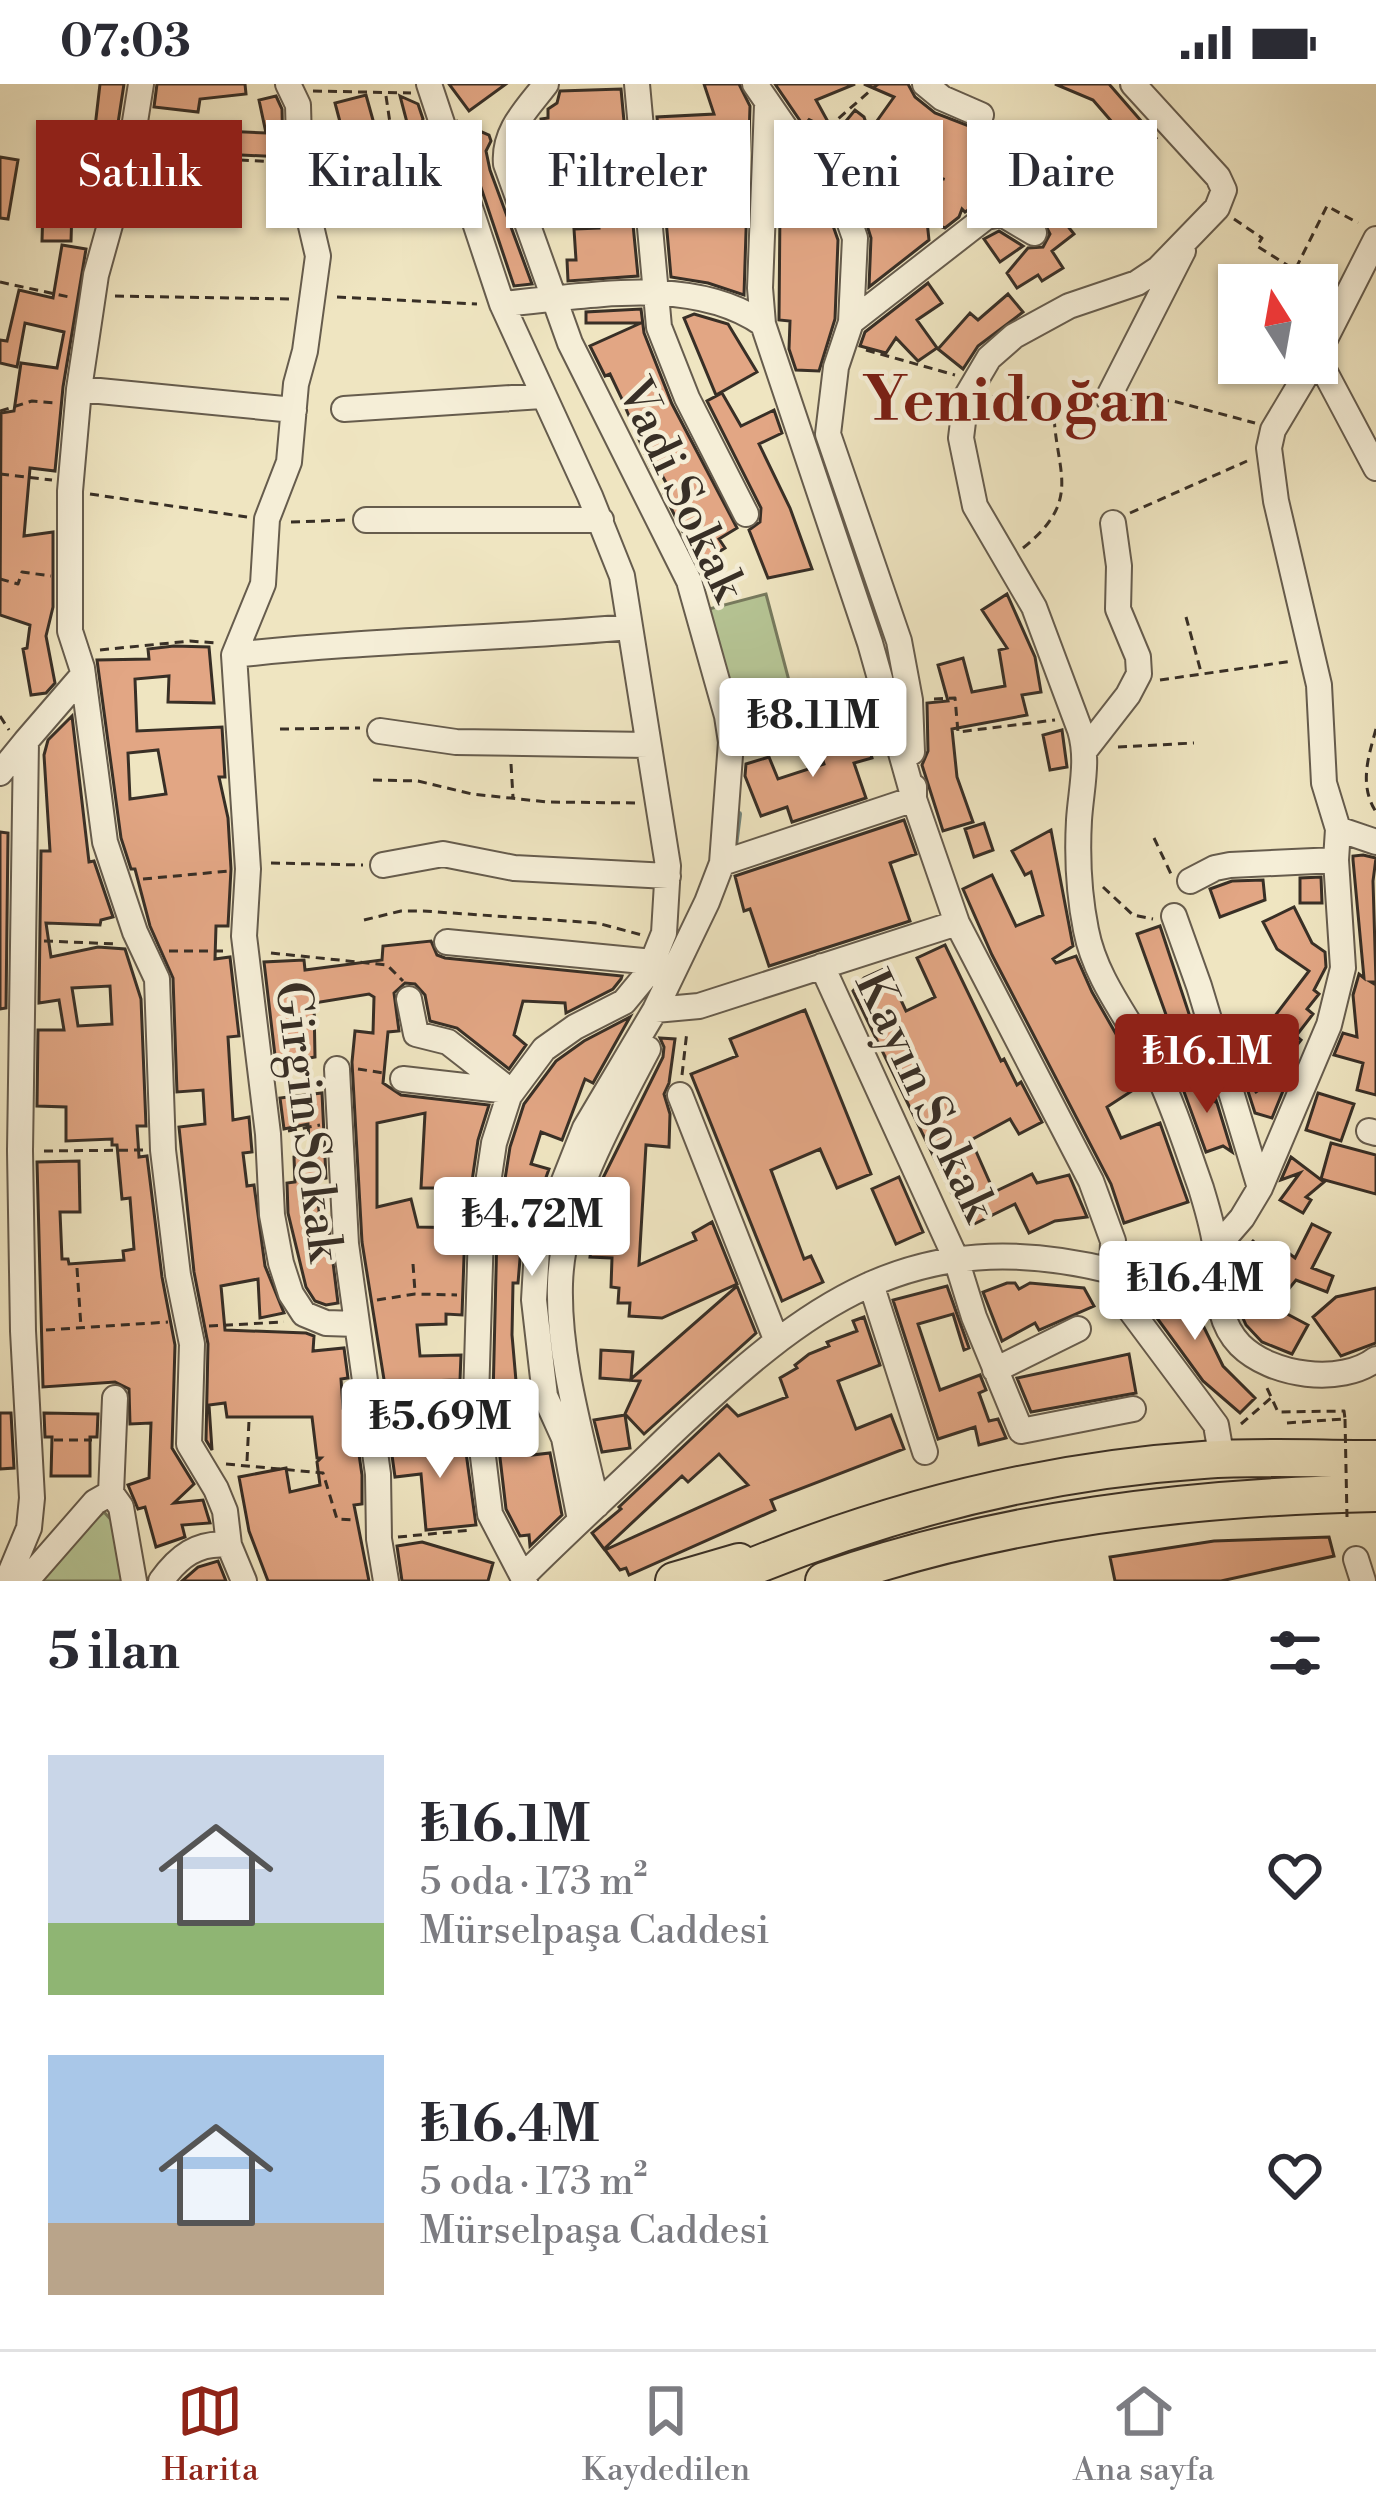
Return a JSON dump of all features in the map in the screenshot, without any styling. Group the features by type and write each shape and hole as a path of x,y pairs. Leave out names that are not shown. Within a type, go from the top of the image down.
{"highway":[{"path":"674,1581 931,1506 1062,1478 1222,1459 1376,1456"},
{"path":"824,1581 907,1555 1077,1518 1229,1499 1359,1500"},
{"path":"718,1581 857,1527"}],"street":[{"path":"135,120 141,84"},
{"name":"Vadi Sokak","path":"546,84 514,125 505,150 506,164 570,344 689,580 730,728 722,862 698,925 654,978 571,1158 543,1228 547,1281"},
{"path":"637,84 659,327 687,398 746,514"},
{"path":"925,84 942,98 981,115"},
{"path":"1133,84 1222,182 1223,198 1186,243 1137,284 1069,306 1014,336 989,358 970,389 961,438 971,494 980,518 1034,607 1086,749 1079,814 1084,923 1113,998 1162,1083 1202,1192 1216,1251 1222,1316 1229,1332 1254,1357 1276,1368 1356,1372 1376,1359"},
{"path":"430,88 440,120"},
{"path":"292,89 299,120"},
{"path":"761,94 779,120"},
{"path":"761,94 764,324 870,643 914,799 957,923 1091,1181 1113,1241 1116,1281 1148,1338 1216,1425 1222,1459"},
{"path":"848,333 986,218 1002,214 1034,232"},
{"path":"110,228 92,299 78,397 70,486 70,632 82,672 102,828 159,991 163,1150 174,1253 194,1367 189,1444 225,1511 230,1545 244,1581"},
{"path":"313,228 317,244 289,463 267,517 263,584 235,651 344,642 498,640 630,627"},
{"path":"475,228 502,304 622,576 668,876 654,978 624,1002 560,1036 532,1062 512,1092 494,1143 477,1295 476,1399 487,1500 524,1579 589,1512 776,1339 871,1284 956,1258 1002,1255 1078,1263 1116,1281"},
{"path":"852,228 857,256 848,333 836,367 827,434 899,641 910,700 914,799"},
{"path":"1338,308 1371,233"},
{"path":"1108,398 1186,243"},
{"path":"502,304 653,294 725,304 764,324"},
{"path":"1216,1251 1260,1188 1299,1101 1338,996 1343,953 1338,830 1324,783 1315,658 1276,502 1268,448 1301,384"},
{"path":"1330,384 1376,468"},
{"path":"344,409 542,396"},
{"path":"78,397 294,410"},
{"path":"366,520 601,520"},
{"path":"1086,749 1135,686 1139,666 1118,609 1114,523"},
{"name":"Girgin Sokak","path":"235,651 248,866 246,951 275,1235 298,1308 311,1319 356,1314"},
{"path":"0,773 82,672"},
{"path":"380,731 510,745 649,745"},
{"path":"7,1581 28,1528 32,1498 20,1151 26,740"},
{"path":"722,862 914,799"},
{"path":"1338,830 1376,842"},
{"path":"383,865 442,854 514,868 668,876"},
{"path":"1181,879 1230,866 1336,860"},
{"path":"1174,916 1260,1188"},
{"path":"447,942 654,978 690,1008 957,923"},
{"name":"Kayın Sokak","path":"822,966 956,1258 974,1317 1021,1431 1133,1409"},
{"path":"410,999 416,1034 448,1042 512,1092"},
{"path":"589,1512 545,1396 547,1281 607,1126 648,1049"},
{"path":"337,1069 342,1202 378,1474 386,1581"},
{"path":"403,1079 512,1092"},
{"path":"680,1095 776,1339"},
{"path":"547,1281 572,1388 589,1512"},
{"path":"871,1284 926,1452"},
{"path":"995,1370 1078,1328"},
{"path":"115,1398 111,1493 121,1508 134,1581"},
{"path":"26,1581 95,1502 111,1493"},
{"path":"161,1581 189,1552 230,1545"}],"path":[{"path":"837,120 878,84"},
{"path":"292,89 344,88 385,94 430,88"},
{"path":"385,94 389,120"},
{"path":"943,179 947,180"},
{"path":"1217,208 1262,238 1257,246 1294,270 1327,206 1371,233"},
{"path":"0,282 92,299 311,298 502,304"},
{"path":"848,333 970,389 1173,400 1260,424"},
{"path":"0,410 32,401 78,397"},
{"path":"1007,561 1042,533 1060,508 1063,484 1054,397"},
{"path":"1114,523 1251,460"},
{"path":"0,474 267,517 281,524 366,520"},
{"path":"0,579 18,584 22,572 70,579"},
{"path":"1186,616 1201,672"},
{"path":"82,672 90,668 87,651 190,641 235,651"},
{"path":"1135,686 1201,672 1315,658"},
{"path":"910,700 955,698 958,732 1035,725 1074,714"},
{"path":"280,729 348,726 380,731"},
{"path":"1376,728 1366,790 1376,812"},
{"path":"1086,749 1194,743"},
{"path":"510,745 513,799"},
{"path":"373,780 418,781 513,799 659,802"},
{"path":"1154,838 1181,879"},
{"path":"117,879 181,878 248,866 383,865"},
{"path":"1079,865 1133,915 1144,920 1174,916"},
{"path":"364,920 401,911 597,923 654,978"},
{"path":"24,941 246,951 387,965 398,972 410,999"},
{"path":"680,1095 690,1008"},
{"path":"337,1069 373,1070 403,1079"},
{"path":"288,1131 339,1122"},
{"path":"20,1151 163,1150"},
{"path":"1116,1281 1216,1251"},
{"path":"413,1264 415,1294"},
{"path":"77,1268 81,1328"},
{"path":"356,1314 415,1294 477,1295"},
{"path":"23,1330 189,1323 251,1326 311,1319"},
{"path":"1254,1357 1278,1412 1344,1411 1359,1500"},
{"path":"1240,1424 1272,1397"},
{"path":"1287,1423 1345,1418"},
{"path":"246,1465 249,1421"},
{"path":"52,1440 113,1440"},
{"path":"200,1462 323,1473 337,1519 379,1531 496,1527"}],"green space":[{"path":"766,594 792,692 735,707 709,609"},
{"path":"104,1512 114,1523 123,1581 40,1581 72,1540"}],"building":[{"path":"100,84 124,84 118,120 96,120"},
{"path":"157,84 245,84 246,94 200,99 198,112 154,107"},
{"path":"449,84 506,84 469,111"},
{"path":"704,84 739,84 750,106 750,120 657,117 714,114"},
{"path":"775,84 855,84 816,100 827,120 800,120"},
{"path":"864,84 908,84 915,97 935,113 967,125 967,211 962,209 945,228 943,120 878,120 894,97"},
{"path":"1055,84 1109,84 1140,120 1110,120 1093,100"},
{"path":"621,89 624,120 541,120 548,118 548,109 557,103 560,91"},
{"path":"366,95 373,120 340,120 335,103"},
{"path":"276,96 282,109 282,120 266,120 266,133 259,100"},
{"path":"400,96 418,104 423,119 406,120"},
{"path":"855,110 865,120 847,120"},
{"path":"242,132 266,133 266,156 242,155"},
{"path":"482,132 491,141 486,151 506,213 506,228 511,228 532,284 514,286 482,191"},
{"path":"0,157 18,160 8,219 0,218"},
{"path":"42,228 71,228 71,241 42,241"},
{"path":"633,228 638,276 568,281 567,260 576,260 574,229"},
{"path":"667,228 746,228 744,295 671,277"},
{"path":"780,228 834,228 838,240 835,319 819,371 796,370 789,349 790,321 779,320"},
{"path":"868,228 928,228 929,240 869,287"},
{"path":"1047,228 1069,228 1074,234 1052,251 1063,268 1017,288 1007,273 1028,248 1043,247 1050,234"},
{"path":"999,231 1023,246 1000,262 984,239"},
{"path":"62,245 86,249 63,387 55,471 30,468 24,536 53,532 53,607 46,636 55,683 46,693 31,695 23,649 30,625 0,615 1,413 14,411 21,363 57,368 64,332 25,323 17,367 0,363 0,340 7,341 19,290 53,298"},
{"path":"928,283 942,303 917,320 937,348 918,361 896,338 886,353 860,346 865,332"},
{"path":"1008,294 1023,312 978,346 963,369 938,349 970,313 978,320"},
{"path":"641,309 644,333 672,404 737,528 719,539 725,548 699,564 664,494 670,490 657,466 651,468 610,374 605,376 590,346 641,323 586,323 586,312"},
{"path":"694,314 728,324 757,372 716,395 684,318"},
{"path":"722,393 741,426 774,410 782,433 759,444 812,569 768,578 749,530 760,522 761,508 707,401"},
{"path":"1007,594 1035,657 1041,692 1022,695 1027,715 952,729 957,777 973,822 943,831 922,765 928,751 927,703 948,701 938,665 963,658 972,692 1005,686 999,650 1007,648 982,610"},
{"path":"209,647 214,703 168,702 169,676 135,679 137,731 222,727 225,777 219,777 228,818 231,869 228,926 216,926 215,959 230,957 239,1036 228,1037 233,1120 249,1117 252,1152 243,1153 247,1186 254,1185 265,1266 284,1313 260,1318 258,1279 221,1286 225,1330 306,1333 314,1336 313,1351 344,1348 348,1378 341,1379 343,1408 352,1406 362,1475 362,1504 354,1505 369,1581 268,1581 249,1531 239,1477 286,1468 290,1492 320,1485 317,1462 321,1458 317,1458 312,1417 227,1417 225,1403 209,1405 212,1450 206,1440 208,1344 194,1272 179,1127 205,1124 203,1090 177,1092 173,978 121,838 97,660 149,659 148,649","holes":["158,750 166,794 130,799 128,753"]},
{"path":"855,690 859,709 828,715 824,698"},
{"path":"72,716 89,862 94,861 113,917 101,920 100,925 46,923 51,957 98,947 125,949 141,999 146,1126 137,1126 139,1157 147,1156 175,1345 172,1448 194,1484 174,1503 203,1500 210,1523 182,1525 185,1537 156,1547 145,1507 138,1509 128,1485 149,1478 151,1423 130,1424 129,1389 115,1382 43,1387 37,1162 79,1161 80,1212 60,1212 62,1259 69,1264 124,1260 123,1251 134,1249 130,1198 122,1199 117,1145 112,1145 112,1139 66,1141 66,1107 37,1106 38,1030 64,1030 59,1000 39,1003 41,851 50,851 44,755 48,740","holes":["110,986 112,1024 78,1026 72,988"]},
{"path":"863,727 872,758 854,763 866,798 792,822 787,807 761,816 745,776 746,764 769,757 778,779 824,764 818,743"},
{"path":"1062,730 1067,767 1050,770 1043,735"},
{"path":"904,820 916,854 890,863 910,921 769,966 750,909 744,911 735,876"},
{"path":"984,823 993,850 974,857 965,829"},
{"path":"1051,830 1073,946 1053,959 1056,963 1076,956 1144,1083 1107,1107 1121,1138 1160,1123 1188,1202 1124,1223 1111,1184 992,955 963,889 992,875 1016,926 1043,915 1031,872 1025,875 1012,851"},
{"path":"0,832 8,833 6,1008 0,1009"},
{"path":"1353,856 1376,858 1376,982 1371,982 1376,985 1376,1095 1357,1090 1363,1063 1334,1055 1343,1033 1357,1037 1353,995 1359,974 1364,978"},
{"path":"1321,877 1322,903 1300,903 1300,878"},
{"path":"1263,880 1265,900 1220,917 1210,889 1232,881"},
{"path":"1294,907 1312,943 1325,952 1326,967 1314,990 1319,994 1307,1009 1313,1014 1296,1036 1301,1040 1290,1054 1265,1029 1309,971 1277,949 1263,922"},
{"path":"1160,926 1198,1041 1178,1048 1137,934"},
{"path":"431,941 437,955 445,958 622,976 613,989 566,1013 565,1003 523,1001 514,1035 526,1045 509,1069 457,1028 430,1021 425,995 415,984 405,983 394,993 399,1031 388,1032 383,1083 401,1095 489,1105 471,1188 421,1188 425,1113 377,1123 377,1207 411,1199 418,1227 465,1228 462,1315 446,1314 446,1324 417,1325 420,1356 461,1355 460,1380 424,1381 429,1412 390,1417 362,1242 352,1062 355,1031 373,1033 374,997 314,1003 315,1057 276,1064 264,962 304,960 305,970 382,960 383,946"},
{"path":"945,945 1001,1061 1004,1059 1017,1085 1021,1082 1042,1122 1019,1134 1010,1119 971,1140 994,1192 1032,1174 1037,1183 1069,1175 1087,1217 1055,1221 1029,1233 1015,1204 968,1227 853,991 864,978 886,968 906,1011 935,997 917,958"},
{"path":"805,1010 871,1174 837,1188 820,1149 771,1170 804,1259 811,1256 823,1282 782,1301 691,1074 737,1056 730,1039"},
{"path":"630,1017 593,1083 585,1079 562,1140 541,1132 531,1164 549,1169 521,1247 518,1283 513,1283 516,1381 532,1455 550,1453 562,1515 530,1546 529,1535 520,1536 506,1509 493,1398 497,1231 510,1147 524,1104 556,1061"},
{"path":"660,1038 675,1039 664,1094 670,1114 669,1147 646,1145 639,1265 696,1240 693,1233 712,1222 737,1284 662,1318 629,1316 630,1303 618,1303 619,1288 611,1287 612,1258 590,1257 600,1184 663,1057"},
{"path":"1279,1076 1287,1081 1272,1118 1255,1113 1245,1082 1256,1092"},
{"path":"1210,1079 1216,1100 1212,1099 1232,1152 1223,1146 1206,1152 1183,1089"},
{"path":"322,1093 326,1178 316,1180 321,1231 329,1230 338,1303 326,1305 315,1301 306,1287 288,1213 287,1183 295,1182 294,1157 310,1155 308,1124 284,1129 280,1098"},
{"path":"1318,1093 1354,1104 1341,1141 1306,1130"},
{"path":"1331,1143 1376,1155 1376,1194 1321,1179"},
{"path":"1291,1157 1324,1182 1306,1197 1311,1200 1303,1213 1280,1200 1300,1173 1281,1180"},
{"path":"899,1177 923,1232 896,1244 872,1189"},
{"path":"1312,1224 1330,1233 1312,1268 1333,1276 1327,1292 1296,1280 1274,1307 1308,1325 1292,1354 1262,1342 1246,1325 1238,1307 1254,1278 1235,1261 1253,1241 1277,1262 1286,1251 1295,1258"},
{"path":"1169,1279 1181,1308 1192,1303 1223,1366 1255,1398 1240,1413 1203,1381 1146,1303 1140,1291"},
{"path":"1007,1283 1019,1289 1030,1283 1084,1288 1094,1306 1039,1330 1035,1323 1002,1341 983,1292"},
{"path":"737,1286 756,1333 644,1434 625,1414 640,1381 600,1378 601,1350 633,1352 631,1379"},
{"path":"947,1286 969,1348 964,1350 953,1314 918,1324 940,1390 980,1375 986,1390 979,1393 989,1421 998,1419 1006,1438 979,1445 975,1427 938,1439 893,1300"},
{"path":"1376,1288 1376,1343 1341,1356 1313,1317 1336,1297"},
{"path":"864,1317 880,1365 838,1381 856,1429 891,1415 904,1449 771,1500 775,1510 629,1575 626,1568 620,1570 605,1550 748,1485 719,1454 688,1482 682,1476 604,1549 592,1533 727,1405 738,1416 787,1397 780,1378 809,1354 829,1346 827,1342 857,1331 853,1321"},
{"path":"1129,1354 1136,1393 1031,1412 1017,1378"},
{"path":"0,1413 11,1413 14,1468 0,1469"},
{"path":"44,1413 98,1414 97,1437 90,1437 90,1476 51,1476 52,1437 45,1437"},
{"path":"625,1415 630,1448 602,1452 594,1420"},
{"path":"464,1438 476,1525 426,1530 421,1474 395,1477 391,1448"},
{"path":"1329,1537 1334,1556 1221,1581 1115,1581 1110,1557 1214,1541"},
{"path":"422,1542 493,1563 488,1581 402,1581 397,1546"},
{"path":"218,1561 226,1581 182,1581 198,1567"}],"waterway":[{"path":"735,846 739,814"},
{"path":"547,1274 552,1240"}],"district":[{"name":"Yenidoğan","path":"1015,399"}]}
